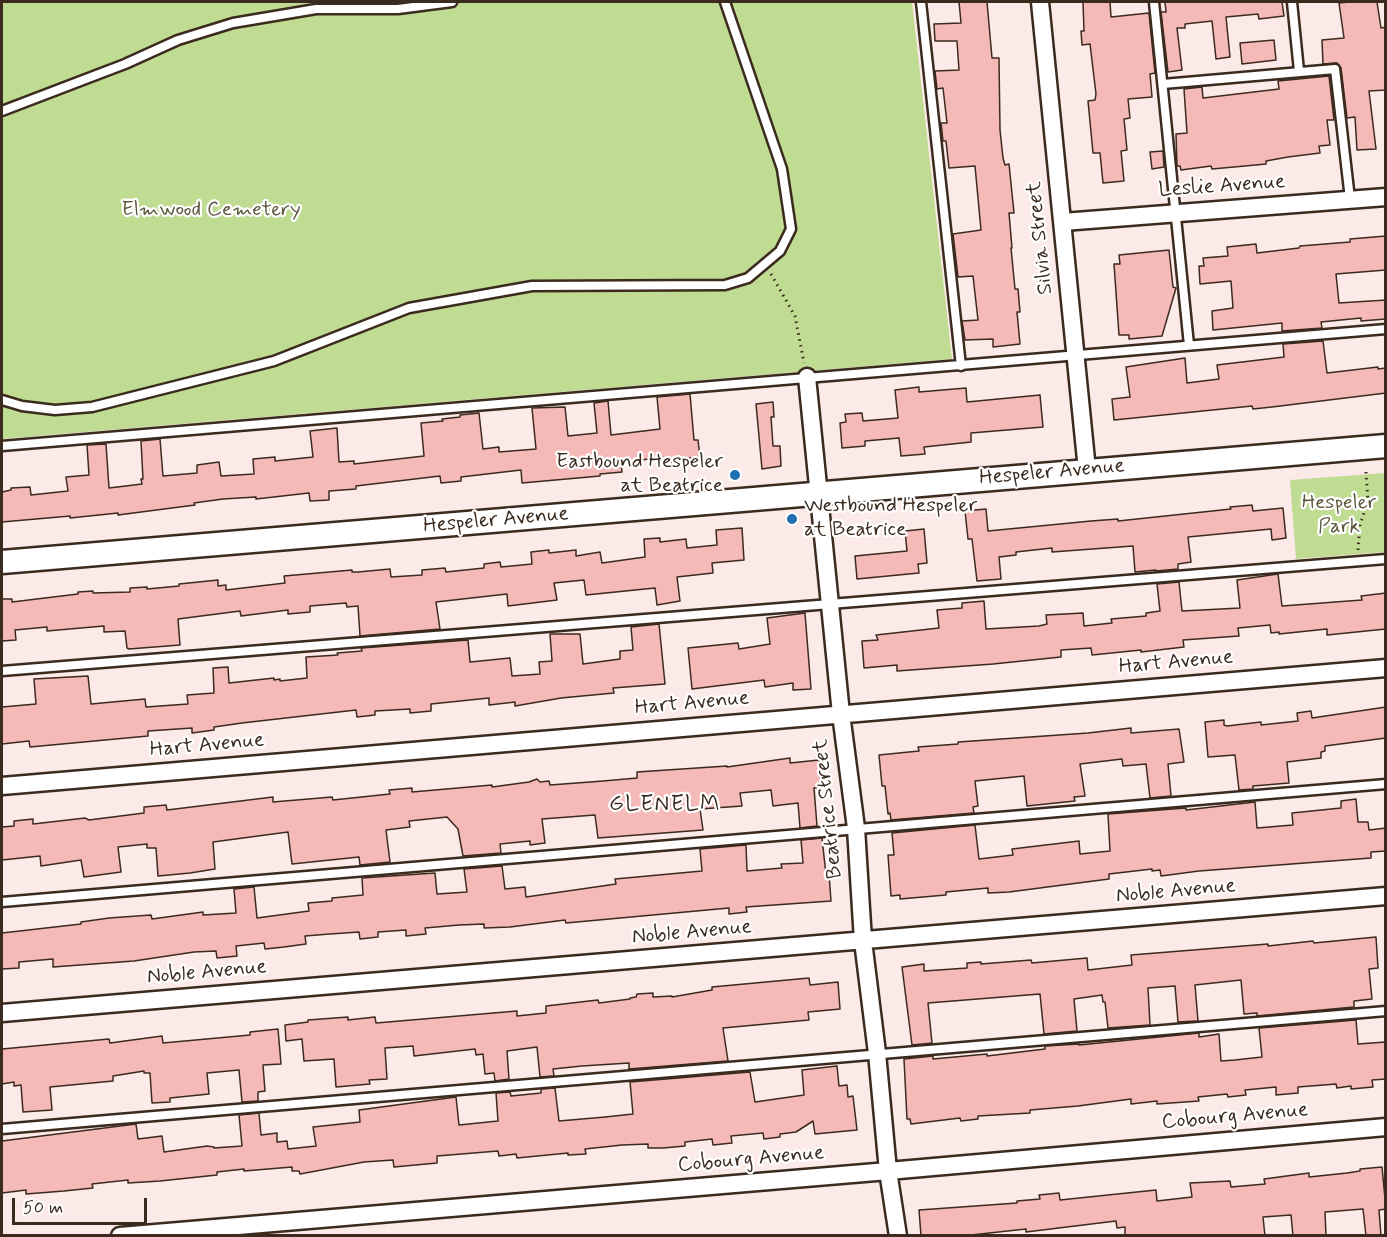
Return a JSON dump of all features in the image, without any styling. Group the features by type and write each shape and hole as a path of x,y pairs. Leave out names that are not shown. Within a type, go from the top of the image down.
{"main road":[{"name":"Hespeler Avenue","path":"2,562 1386,446"}],"street":[{"name":"Silvia Street","path":"1040,2 1087,470"},
{"name":"Leslie Avenue","path":"1063,222 1386,197"},
{"name":"Beatrice Street","path":"807,377 841,714 856,828 863,941 877,1053 888,1171 898,1236"},
{"name":"Hart Avenue","path":"2,786 1386,668"},
{"name":"Noble Avenue","path":"2,1013 1386,896"},
{"name":"Cobourg Avenue","path":"120,1236 1386,1126"}],"lane":[{"path":"2,111 125,64 178,40 233,23 316,9 398,9 452,2"},
{"path":"2,400 22,406 55,410 92,407 274,361 409,308 532,286 725,285 748,278 780,251 791,229 782,170 725,2"},
{"path":"921,2 961,366"},
{"path":"1154,2 1189,345"},
{"path":"1292,2 1299,70"},
{"path":"1162,84 1299,70 1335,69 1350,199"},
{"path":"2,446 1386,329"},
{"path":"2,671 1386,559"},
{"path":"2,902 1386,784"},
{"path":"2,1129 1386,1011"}],"path":[{"path":"766,265 795,316 807,377"},
{"path":"1359,561 1360,525 1368,501 1366,472"}],"green space":[{"name":"Elmwood Cemetery","path":"2,2 912,2 952,359 2,439"},
{"name":"Hespeler Park","path":"1385,473 1385,552 1296,559 1290,480"}],"building":[{"path":"959,2 987,2 992,58 999,58 1000,130 1003,158 1005,165 1009,164 1014,213 1009,213 1015,289 1018,289 1020,312 1017,312 1020,344 993,347 993,339 965,340 962,321 978,320 973,276 958,277 953,234 981,230 975,166 949,168 941,123 947,123 943,88 937,89 935,71 959,70 957,41 935,41 934,24 961,23"},
{"path":"1083,2 1110,2 1111,17 1149,13 1155,73 1150,74 1152,97 1128,99 1130,118 1124,119 1127,150 1121,151 1124,181 1103,183 1100,153 1093,153 1088,101 1095,100 1096,94 1090,44 1082,45"},
{"path":"1165,2 1282,2 1284,16 1259,19 1258,14 1226,17 1230,57 1216,59 1212,21 1185,24 1185,28 1177,28 1182,70 1168,72 1161,12 1166,12"},
{"path":"1377,2 1381,28 1386,27 1386,90 1369,91 1376,149 1357,150 1355,117 1347,118 1341,68 1337,63 1323,64 1322,40 1344,38 1339,3"},
{"path":"1274,40 1276,60 1242,64 1240,43"},
{"path":"1329,76 1334,120 1327,120 1330,145 1319,146 1320,153 1266,161 1266,164 1212,169 1211,166 1181,170 1180,166 1177,166 1176,134 1187,133 1184,89 1202,87 1203,98 1279,89 1278,81"},
{"path":"1163,151 1164,167 1152,169 1150,152"},
{"path":"1386,236 1386,270 1336,274 1339,303 1386,300 1386,319 1361,321 1361,318 1321,322 1322,328 1282,331 1282,323 1213,330 1212,311 1233,308 1231,281 1200,284 1199,266 1204,266 1203,258 1228,256 1227,247 1256,244 1257,253"},
{"path":"1169,250 1173,287 1176,288 1162,336 1129,339 1129,335 1119,335 1114,264 1120,264 1119,255"},
{"path":"1323,341 1327,373 1386,368 1386,393 1253,409 1252,406 1114,420 1112,399 1130,397 1126,367 1185,358 1187,383 1219,379 1217,365 1284,357 1283,344"},
{"path":"919,387 919,392 966,388 967,402 1040,395 1043,427 971,433 971,442 924,447 925,454 901,456 899,438 865,441 865,446 842,448 840,423 846,422 845,414 862,413 863,421 898,418 895,390"},
{"path":"690,394 694,440 698,440 700,457 663,463 662,457 621,463 622,472 522,483 521,470 461,477 461,481 441,483 440,476 329,491 329,500 310,501 309,493 256,499 256,497 223,499 118,515 118,513 2,522 2,492 11,490 11,488 30,487 31,495 68,491 66,477 89,475 87,445 106,444 109,488 142,484 141,441 160,439 163,476 197,473 197,465 219,462 221,476 254,474 253,459 275,457 275,461 313,457 310,431 337,428 339,462 354,461 354,464 424,456 421,423 479,413 483,449 499,447 499,452 536,449 532,408 565,407 568,436 597,433 594,403 608,401 611,435 660,429 657,397"},
{"path":"773,402 774,417 771,417 773,446 780,446 781,466 762,469 756,404"},
{"path":"1252,505 1253,511 1283,508 1286,538 1272,540 1271,529 1188,537 1191,562 1178,564 1178,569 1156,571 1135,572 1133,546 1052,552 1052,548 1016,552 1016,555 999,557 1001,579 977,581 972,539 968,539 965,511 986,509 988,531 1091,521 1118,519 1118,521"},
{"path":"742,528 744,560 712,563 713,573 677,577 680,601 657,605 655,588 586,595 584,580 554,583 557,600 508,606 507,594 436,602 440,629 360,636 358,606 347,607 346,603 310,606 310,612 288,614 288,610 241,616 240,611 178,619 180,645 129,649 125,631 104,632 104,626 47,631 47,627 15,630 16,640 2,641 2,599 12,599 12,602 78,594 78,592 130,592 130,588 147,587 147,589 218,580 218,586 226,585 226,590 285,583 284,576 352,570 352,572 358,572 390,569 391,577 422,575 422,570 445,568 446,572 484,568 484,564 500,562 501,567 532,564 531,552 549,550 549,553 576,550 576,556 600,552 602,563 645,557 644,539 660,538 660,542 686,539 687,548 717,545 716,530"},
{"path":"924,529 927,563 918,564 919,573 857,579 855,556 907,551 905,531"},
{"path":"1278,574 1282,606 1362,600 1361,596 1386,593 1386,629 1327,635 1327,629 1279,634 1279,632 1271,633 1270,625 1238,628 1239,636 1183,640 1184,647 1141,652 1141,650 1092,655 1091,648 1061,650 1061,657 993,664 897,671 897,665 864,668 862,641 878,640 876,635 939,628 937,610 962,608 962,603 984,601 986,629 1039,626 1047,624 1046,615 1083,613 1084,626 1112,623 1111,619 1146,616 1146,613 1160,611 1157,584 1179,582 1182,611 1240,608 1237,580"},
{"path":"805,613 811,689 793,690 793,683 765,687 764,680 692,689 688,648 738,643 739,649 770,644 767,618"},
{"path":"659,624 665,684 613,688 614,693 561,698 515,706 515,702 489,705 489,698 431,704 431,711 410,713 410,709 375,711 375,715 357,717 356,710 242,723 192,733 192,728 148,731 148,736 30,747 29,741 2,744 2,707 36,704 34,679 88,676 91,704 145,699 146,707 188,704 187,695 214,693 213,668 228,667 229,683 274,678 280,681 307,678 306,657 338,655 337,653 362,651 361,648 468,640 470,662 510,658 512,676 540,674 539,662 552,661 550,634 580,634 583,664 620,659 620,651 633,650 631,627"},
{"path":"1386,707 1386,738 1325,746 1325,751 1321,752 1321,758 1287,762 1289,783 1253,786 1253,789 1239,790 1235,755 1208,757 1205,722 1224,720 1224,725 1227,726 1261,722 1261,725 1298,721 1297,713 1311,711 1312,718"},
{"path":"1131,728 1131,733 1179,729 1184,762 1168,764 1171,796 1150,798 1146,764 1123,766 1122,759 1080,764 1085,796 1074,797 1075,801 1027,806 1024,776 975,781 978,806 973,807 974,813 891,820 890,813 888,814 879,755 919,751 918,747 958,744 958,742"},
{"path":"790,758 790,763 819,760 821,787 814,788 817,826 800,828 798,803 773,806 771,790 740,793 742,806 700,809 703,830 598,838 595,815 542,819 545,843 530,845 530,841 500,844 501,853 463,856 458,829 447,817 409,821 410,827 386,830 390,862 360,865 359,857 292,864 288,832 213,842 215,869 190,873 158,876 156,848 147,848 147,844 118,847 121,872 84,877 81,860 41,866 40,856 2,860 2,827 14,826 14,821 33,819 33,824 85,818 89,820 144,813 144,807 166,805 167,810 273,797 273,802 332,797 333,800 390,794 389,790 412,788 412,792 492,785 492,787 537,779 540,782 549,781 550,785 603,781 637,778 637,772 727,767"},
{"path":"1356,799 1358,822 1368,822 1369,830 1386,828 1386,851 1371,852 1371,858 1161,876 1160,870 1152,871 1152,869 1109,874 1109,879 1009,892 988,893 988,888 900,899 900,895 891,896 888,855 894,855 892,833 975,825 979,859 1013,855 1012,849 1079,841 1080,854 1110,851 1108,814 1186,808 1186,810 1255,802 1257,828 1293,825 1292,813 1341,808 1341,801"},
{"path":"822,838 826,875 829,874 831,901 746,907 747,912 729,914 729,908 566,923 565,920 510,927 484,928 484,924 459,925 425,928 426,934 406,936 406,930 378,932 378,937 360,939 359,932 305,936 306,944 265,949 264,943 236,946 237,956 217,958 216,951 194,952 134,961 53,967 53,959 19,962 19,968 2,969 2,933 81,924 81,922 109,918 151,915 152,919 203,912 203,915 236,913 234,889 254,887 257,918 309,911 308,903 363,895 362,878 435,873 437,894 467,892 464,869 502,866 505,889 525,887 526,897 616,884 615,879 702,871 700,849 746,845 747,871 782,868 781,864 803,863 801,840"},
{"path":"1376,937 1378,968 1369,969 1372,999 1354,1001 1354,1007 1257,1016 1257,1013 1244,1014 1241,980 1195,985 1198,1021 1178,1022 1175,986 1148,988 1150,1025 1108,1028 1102,995 1074,999 1077,1031 1044,1034 1040,994 928,1003 932,1043 912,1045 902,967 924,964 924,971 967,968 967,963 1031,960 1032,963 1087,958 1088,970 1132,965 1131,955"},
{"path":"809,978 810,985 838,982 840,1009 808,1012 809,1020 723,1028 728,1061 629,1069 629,1063 582,1066 553,1069 554,1076 540,1077 537,1047 507,1051 509,1079 495,1081 494,1073 485,1074 483,1054 476,1055 475,1049 414,1056 413,1046 385,1048 387,1079 369,1080 370,1084 336,1087 334,1059 304,1061 302,1039 286,1041 285,1025 308,1022 308,1020 375,1017 376,1023 517,1011 517,1016 546,1013 546,1006 630,999 636,997 637,994 653,993 653,997 672,997 712,990 712,987"},
{"path":"1356,1020 1358,1044 1386,1042 1386,1079 1372,1080 1373,1087 1337,1088 1336,1084 1298,1087 1298,1093 1276,1095 1276,1087 1245,1090 1246,1095 1198,1097 1199,1101 1157,1104 1157,1101 1131,1104 1131,1099 1030,1110 1030,1113 978,1116 978,1119 961,1121 960,1118 911,1124 910,1119 907,1119 904,1059 987,1054 987,1056 1045,1049 1045,1046 1079,1045 1199,1033 1199,1037 1219,1034 1221,1061 1235,1060 1262,1057 1259,1028"},
{"path":"278,1029 281,1064 263,1065 265,1091 258,1092 258,1101 242,1102 239,1070 207,1073 209,1094 170,1098 170,1102 152,1103 150,1073 144,1073 144,1071 113,1076 113,1081 50,1087 52,1110 23,1112 21,1085 14,1086 14,1082 2,1084 2,1049 109,1039 110,1043 162,1036 163,1043 250,1035 250,1032"},
{"path":"837,1066 839,1086 847,1085 848,1097 853,1096 857,1130 815,1134 813,1121 796,1132 780,1134 780,1137 764,1139 763,1133 731,1136 732,1143 713,1145 712,1139 685,1142 685,1146 648,1148 648,1144 622,1145 585,1149 586,1154 568,1155 568,1153 517,1158 516,1154 499,1156 498,1151 437,1156 437,1163 394,1167 393,1160 364,1162 300,1174 299,1171 292,1171 292,1167 244,1171 244,1169 217,1172 217,1175 160,1181 128,1183 128,1180 92,1184 93,1188 64,1191 26,1194 26,1190 2,1193 2,1141 136,1124 138,1139 162,1136 164,1152 207,1146 214,1148 242,1146 239,1115 259,1113 261,1135 277,1133 277,1142 287,1141 288,1149 316,1146 313,1127 360,1122 359,1110 456,1097 459,1125 498,1121 496,1093 510,1092 511,1096 541,1093 541,1089 555,1088 559,1121 605,1117 633,1114 630,1082 750,1072 755,1102 804,1095 802,1070"},
{"path":"1382,1167 1386,1209 1379,1210 1381,1236 1366,1236 1363,1209 1325,1212 1326,1236 1293,1236 1291,1215 1263,1217 1265,1236 1125,1236 1125,1227 1117,1228 1116,1221 1026,1232 1026,1229 962,1236 921,1236 919,1210 1017,1203 1017,1201 1040,1199 1039,1195 1059,1193 1060,1200 1156,1190 1157,1201 1192,1197 1190,1183 1230,1181 1231,1187 1265,1184 1264,1179 1309,1173 1309,1177"}],"place":[{"name":"Eastbound Hespeler at Beatrice","path":"735,475"},
{"name":"Westbound Hespeler at Beatrice","path":"792,519"}],"district":[{"name":"GLENELM","path":"665,805"}]}
